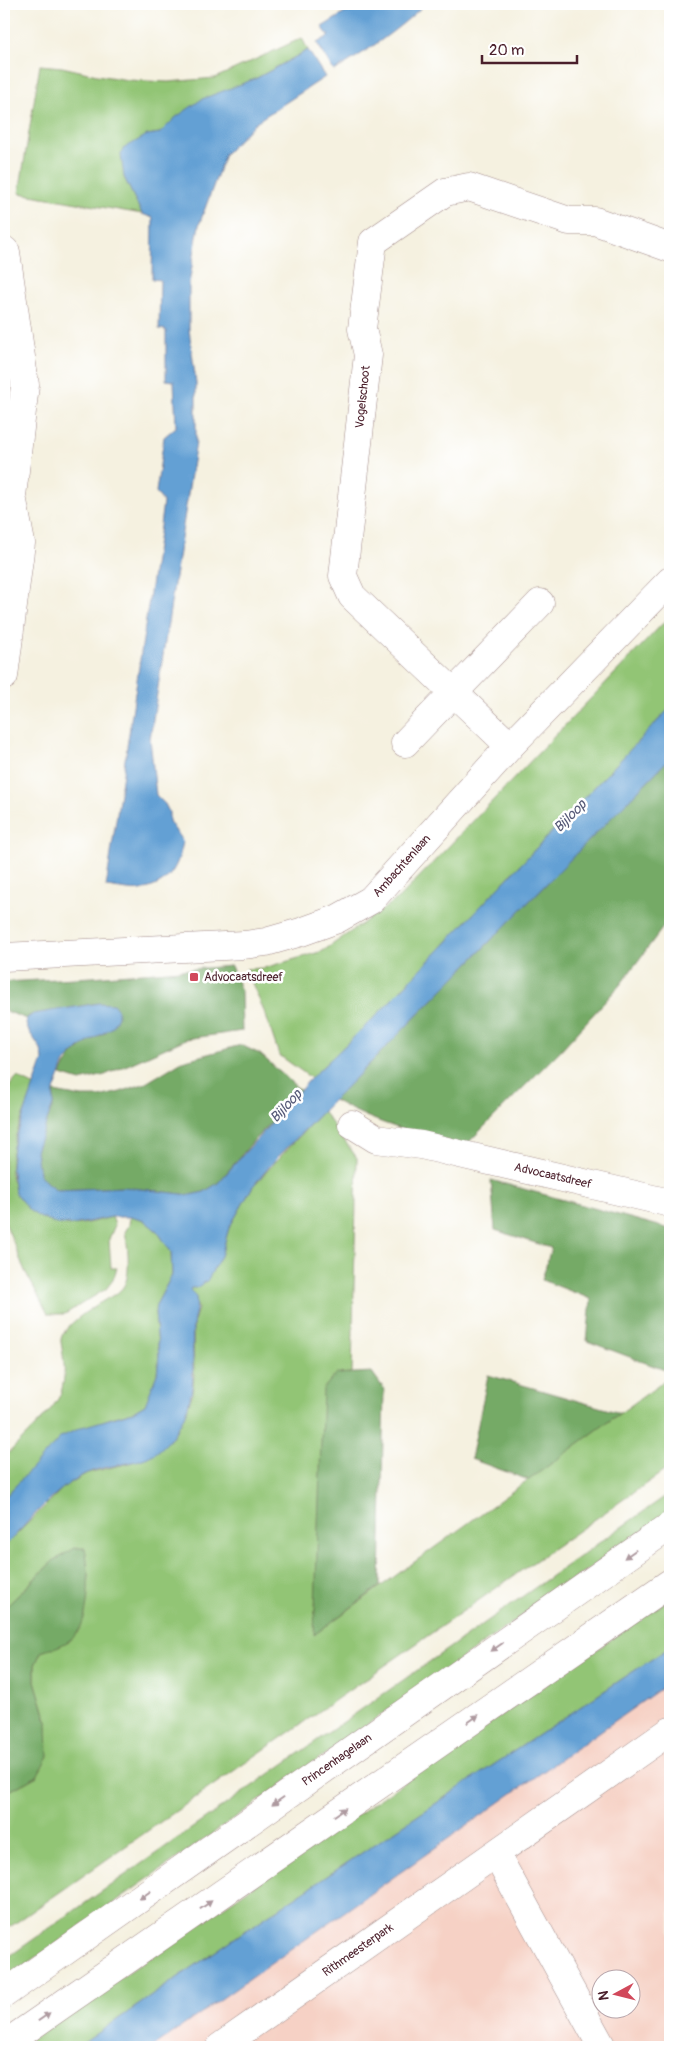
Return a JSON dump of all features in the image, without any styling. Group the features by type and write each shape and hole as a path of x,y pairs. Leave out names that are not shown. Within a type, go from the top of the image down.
{"street":[{"name":"Vogelschoot","path":"510,746 352,596 343,576 368,355 362,329 373,242 445,192 469,187 569,221 595,221 670,248"},
{"path":"4,250 6,252 26,385 12,496 12,542 4,676"},
{"name":"Ambachtenlaan","path":"4,956 244,945 266,942 337,919 371,900 510,746 670,580"},
{"path":"405,743 540,603"},
{"name":"Advocaatsdreef","path":"352,1124 376,1139 421,1145 670,1203"},
{"name":"Princenhagelaan","path":"4,1994 670,1526"},
{"path":"4,2045 670,1583"},
{"name":"Rithmeesterpark","path":"220,2047 670,1731"},
{"path":"496,1854 602,2047"}],"shaded area":[{"path":"670,1624 670,2047 48,2047"}],"green space":[{"path":"302,38 308,50 257,78 175,118 160,133 147,135 124,177 142,214 19,193 40,65 62,67 128,80 168,82 215,78"},
{"path":"670,616 670,708 378,1014 311,1078 279,1055 266,1016 246,969 264,968 323,951 399,898"},
{"path":"670,758 670,918 620,985 559,1052 465,1146 414,1133 381,1122 334,1100"},
{"path":"231,966 241,991 242,1031 186,1039 105,1075 80,1081 61,1075 69,1060 79,1049 106,1032 99,1003 29,1016 26,1019 4,1010 4,982"},
{"path":"241,1045 260,1054 301,1091 255,1139 218,1183 204,1192 190,1195 124,1187 57,1190 39,1174 36,1151 53,1105 54,1092 82,1097 99,1097 120,1092 146,1083 182,1061"},
{"path":"17,1077 35,1086 17,1132 12,1155 12,1178 22,1199 35,1213 51,1222 75,1225 112,1217 115,1225 109,1239 111,1268 117,1268 113,1280 106,1289 65,1314 48,1314 25,1271 4,1220 4,1121 10,1085"},
{"path":"323,1111 357,1158 352,1373 336,1374 315,1634 670,1377 670,1467 4,1931 4,1794 37,1776 47,1721 35,1681 35,1665 41,1652 71,1640 53,1561 4,1609 4,1547 64,1487 87,1473 130,1463 170,1440 182,1421 192,1395 194,1376 193,1324 198,1308 190,1291 191,1288 221,1256 229,1228 253,1186"},
{"path":"491,1180 670,1229 670,1372 587,1341 591,1299 542,1280 551,1248 495,1230"},
{"path":"130,1217 145,1221 158,1232 171,1252 172,1275 156,1305 159,1356 157,1374 152,1391 145,1405 133,1412 111,1418 62,1437 4,1498 4,1458 50,1410 60,1395 64,1375 62,1336 66,1329 82,1315 116,1294 125,1283 128,1250 125,1232 129,1225"},
{"path":"372,1372 384,1389 380,1586 314,1635 323,1389 336,1374"},
{"path":"488,1375 620,1413 529,1480 471,1459"},
{"path":"670,1493 670,1512 4,1980 4,1960"},
{"path":"75,1548 85,1548 87,1558 88,1597 82,1623 77,1633 70,1640 60,1646 41,1652 35,1665 35,1681 47,1721 48,1756 37,1776 4,1794 4,1609 53,1561"},
{"path":"670,1599 670,1647 239,1935 78,2047 20,2047"}],"water":[{"path":"359,4 425,4 381,40 334,71 317,43 329,36 322,27"},
{"path":"308,50 325,77 256,122 225,154 199,225 189,284 189,329 196,383 196,442 150,739 156,795 165,804 169,812 169,821 183,842 175,867 166,879 160,883 142,890 106,887 160,526 163,502 156,492 164,437 176,427 174,381 166,380 166,330 159,329 160,280 152,279 153,218 142,214 124,177 121,155 123,149 147,135 160,133 175,118 202,99 257,78"},
{"name":"Bijloop","path":"670,708 670,758 276,1159 253,1186 229,1228 221,1256 207,1281 196,1288 191,1288 190,1291 196,1297 193,1326 193,1380 188,1406 183,1419 171,1438 157,1452 146,1458 102,1468 73,1481 32,1517 4,1547 4,1498 61,1437 82,1427 133,1412 145,1405 157,1374 159,1356 156,1305 172,1275 171,1252 158,1232 145,1221 130,1217 112,1217 73,1225 57,1224 39,1217 29,1210 15,1193 11,1165 13,1146 43,1060 40,1048 28,1029 26,1019 33,1014 99,1003 113,1004 118,1010 118,1016 113,1027 79,1048 65,1062 54,1091 53,1105 36,1151 39,1174 47,1183 57,1190 124,1187 190,1195 204,1192 218,1183 311,1078 378,1014"},
{"path":"670,1647 670,1682 153,2047 78,2047 239,1935"}],"place":[{"name":"Advocaatsdreef","path":"194,977"}]}
